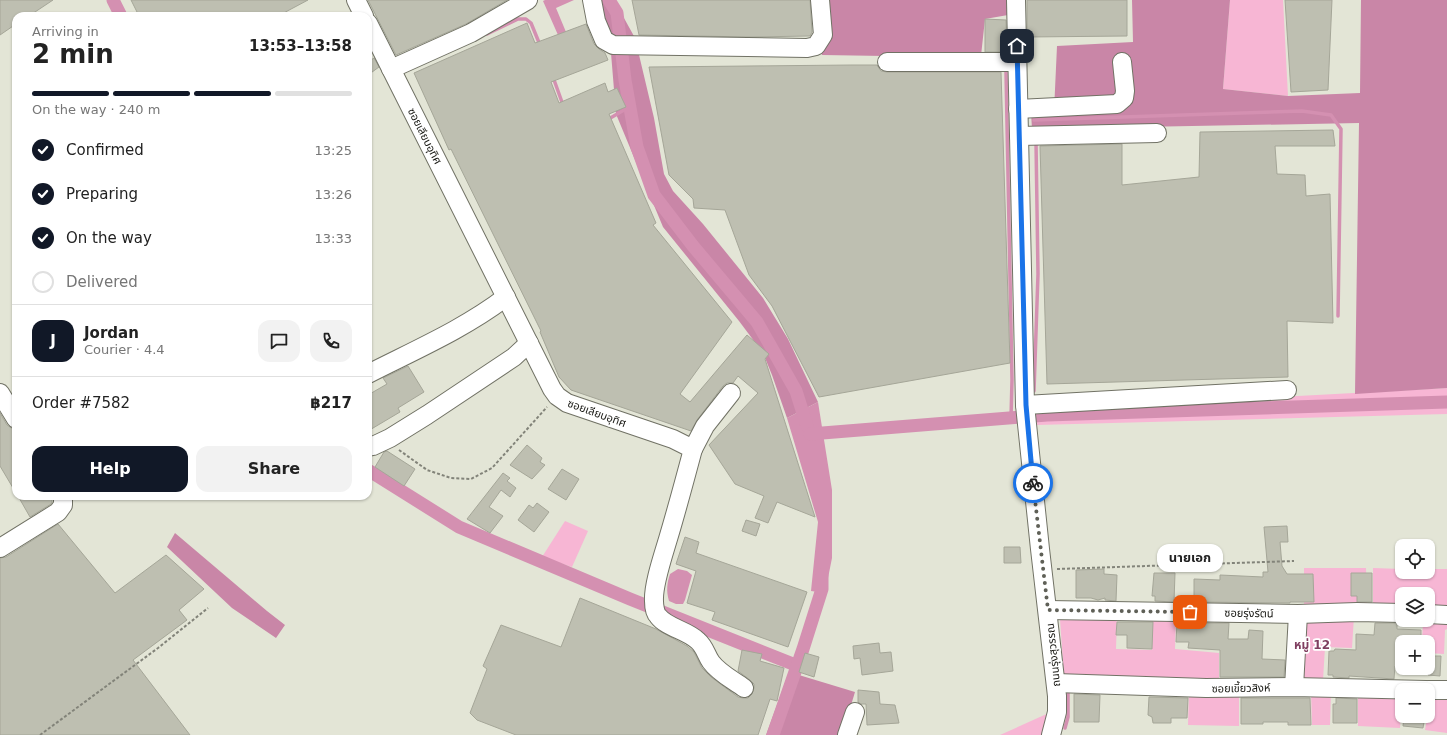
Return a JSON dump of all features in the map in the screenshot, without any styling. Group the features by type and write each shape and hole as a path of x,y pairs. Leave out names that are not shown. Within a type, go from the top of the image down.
{"street":[{"path":"356,0 362,12"},
{"path":"391,69 471,33 528,0"},
{"path":"592,0 596,21 604,40 613,45 807,48 816,46 823,35 820,0"},
{"name":"ถนนรุ่งสุวรรณ","path":"1016,0 1026,412 1042,570 1056,683 1057,712 1051,735"},
{"name":"ซอยเลียบอุทิศ","path":"372,31 552,389 557,396 567,403 673,439 693,449"},
{"path":"887,62 1017,62"},
{"path":"1018,109 1117,104 1124,98 1125,91 1122,62"},
{"path":"1019,136 1157,133"},
{"path":"372,372 463,325 487,311 506,297"},
{"path":"376,444 427,415 514,357 529,343"},
{"path":"1026,412 1287,390"},
{"path":"0,393 12,412"},
{"path":"731,393 705,426 693,449 663,554 655,588 655,608 663,621 691,635 705,649 707,656 719,671 744,688"},
{"path":"0,548 58,512 64,505 63,500"},
{"name":"ซอยรุ่งรัตน์","path":"1048,610 1298,614 1357,612 1395,613"},
{"path":"1294,687 1298,614"},
{"path":"1435,614 1447,615"},
{"name":"ซอยเขี้ยวสิงห์","path":"1056,683 1206,688 1294,687 1395,689"},
{"name":"ซอยเขี้ยวสิงห์","path":"1435,690 1447,690"},
{"path":"847,735 855,712"}],"path":[{"path":"376,444 427,470 451,478 471,479 492,468 557,396"},
{"path":"1042,570 1068,567 1294,560"},
{"path":"40,735 164,643 208,608"}],"shaded area":[{"path":"574,0 556,8 566,32 558,35 543,1"},
{"path":"592,0 614,0 635,38 654,118 664,174 673,191 703,224 763,298 788,339 818,402 787,418 763,353 663,227 616,114 611,53"},
{"path":"821,0 1008,0 1008,15 985,19 980,65 885,56 822,55"},
{"path":"1132,0 1230,0 1223,89 1288,96 1360,93 1361,0 1447,0 1447,388 1355,394 1359,123 1032,129 1031,112 1054,111 1057,46 1133,42"},
{"path":"1230,0 1283,0 1288,96 1223,89"},
{"path":"1447,388 1447,414 1037,425 1037,410"},
{"path":"818,402 832,490 832,558 825,593 811,591 818,522 787,418"},
{"path":"565,521 588,531 572,567 542,557"},
{"path":"175,533 285,625 276,638 232,608 167,547"},
{"path":"1304,568 1366,568 1367,608 1304,609"},
{"path":"1373,568 1395,569 1395,579 1435,579 1435,569 1447,569 1447,611 1435,610 1435,587 1395,587 1395,609 1373,608"},
{"path":"678,569 687,571 692,575 683,604 676,604 669,601 667,594 670,574"},
{"path":"1354,616 1352,648 1325,647 1323,680 1306,682 1301,675 1304,620"},
{"path":"1153,617 1176,617 1175,649 1219,653 1219,685 1064,677 1060,619 1117,618 1116,649 1152,650"},
{"path":"1435,622 1447,623 1447,629 1445,630 1444,654 1435,653 1435,635 1422,635 1423,627 1435,627"},
{"path":"789,672 855,692 842,735 766,735"},
{"path":"1189,690 1239,691 1239,726 1188,725"},
{"path":"1311,691 1331,692 1330,725 1312,725"},
{"path":"1358,692 1395,694 1395,723 1400,723 1400,728 1358,726"},
{"path":"1435,695 1447,695 1447,733 1425,730 1426,723 1435,723"},
{"path":"1051,712 1046,735 1000,735"}],"building":[{"path":"0,0 53,0 35,12 12,12 12,27 0,35"},
{"path":"131,0 308,0 286,12 137,12"},
{"path":"368,0 507,0 466,24 396,55"},
{"path":"632,0 810,0 812,32 810,36 751,37 639,35"},
{"path":"1027,0 1127,0 1127,36 1027,37"},
{"path":"1285,0 1332,0 1328,90 1291,92"},
{"path":"985,19 1006,20 1007,52 985,52"},
{"path":"527,23 535,43 586,24 594,44 605,53 608,60 551,82 559,103 605,83 608,92 617,88 626,107 609,114 656,223 653,225 732,322 680,394 690,402 747,335 769,354 765,359 815,517 777,502 768,523 755,518 764,496 735,484 709,445 758,393 738,376 733,383 727,383 723,386 697,420 691,431 571,390 559,377 540,332 541,331 451,149 449,150 414,73"},
{"path":"374,58 379,67 372,72 372,59"},
{"path":"877,65 881,71 887,72 1001,72 1010,363 819,397 772,306 749,275 725,210 694,208 693,199 669,175 649,67"},
{"path":"1333,130 1335,146 1275,146 1277,174 1305,175 1306,196 1330,194 1333,323 1287,321 1288,377 1047,384 1040,146 1122,144 1122,185 1199,177 1200,132"},
{"path":"408,366 424,392 398,408 400,412 372,429 372,393 387,384 383,378"},
{"path":"0,413 7,425 12,428 12,486 0,466"},
{"path":"527,445 542,458 540,462 545,465 532,479 510,465"},
{"path":"387,451 415,469 404,486 375,467 384,452"},
{"path":"562,469 579,479 566,500 548,489"},
{"path":"503,473 510,478 507,481 516,488 510,497 501,490 489,507 503,516 490,533 467,519"},
{"path":"20,500 52,500 51,504 30,517"},
{"path":"537,503 549,512 534,532 518,520 529,505 533,508"},
{"path":"746,520 760,524 756,536 742,531"},
{"path":"58,524 115,593 166,555 204,589 179,610 187,620 133,660 190,735 0,735 0,558 6,557"},
{"path":"1287,526 1288,542 1280,542 1282,566 1287,574 1313,574 1314,602 1194,602 1194,579 1220,580 1220,575 1263,577 1263,572 1268,572 1264,527"},
{"path":"685,537 699,542 696,553 807,592 788,647 712,620 715,612 687,603 696,571 676,564"},
{"path":"1004,547 1020,547 1021,563 1004,563"},
{"path":"1104,569 1104,574 1117,575 1116,601 1105,600 1105,598 1098,600 1091,598 1076,598 1076,570"},
{"path":"1154,573 1175,573 1174,602 1155,601 1155,596 1152,596"},
{"path":"1351,573 1372,573 1372,602 1357,602 1357,596 1351,596"},
{"path":"580,598 656,629 687,646 694,652 702,668 711,677 738,697 748,698 752,694 754,688 754,684 738,671 742,650 762,654 760,661 784,668 777,701 770,699 758,735 516,735 477,720 470,713 487,669 483,666 501,625 561,647"},
{"path":"1117,622 1153,622 1152,649 1127,648 1127,635 1116,635"},
{"path":"1177,623 1229,623 1228,639 1248,639 1249,630 1263,631 1262,659 1285,660 1284,677 1220,677 1220,650 1188,648 1189,642 1176,642"},
{"path":"1375,623 1395,623 1395,627 1397,627 1397,629 1421,630 1421,635 1395,635 1394,679 1349,676 1349,678 1333,677 1333,675 1328,675 1329,651 1334,651 1335,649 1356,650 1356,634 1374,635"},
{"path":"879,643 880,653 891,652 893,671 862,675 860,658 854,659 853,646"},
{"path":"805,653 819,657 814,677 799,672"},
{"path":"1435,656 1441,656 1440,676 1428,675 1435,675"},
{"path":"858,690 879,692 880,704 895,705 899,723 867,725 866,704 861,704 858,702"},
{"path":"1074,694 1100,695 1099,722 1074,722"},
{"path":"1149,697 1188,698 1187,718 1171,718 1171,723 1153,723 1152,717 1148,715"},
{"path":"1241,698 1310,698 1311,725 1288,725 1288,722 1241,724"},
{"path":"1336,698 1357,699 1357,723 1333,723 1333,704 1336,704"},
{"path":"1403,723 1424,723 1423,728 1403,726"}],"waterway":[{"path":"113,0 119,12"},
{"path":"609,0 617,13 625,80 637,147 654,195 693,246 757,322 796,391 807,426"},
{"path":"487,34 518,19 526,19 531,23 540,45"},
{"path":"1006,72 1012,380 1011,418"},
{"path":"553,77 563,105"},
{"path":"607,120 629,107"},
{"path":"1034,120 1302,111 1331,115 1341,129 1338,316"},
{"path":"1034,391 1038,274 1036,142"},
{"path":"810,434 1047,415 1447,402"},
{"path":"372,473 459,527 630,599 798,666"},
{"path":"773,735 822,589 822,575"},
{"path":"1065,728 1068,717 1068,693"}],"way so far":[{"path":"1033,483 1042,570 1048,610 1190,612"}],"place":[{"name":"นายเอก","path":"1190,612"}],"district":[{"name":"หมู่ 12","path":"1312,645"}],"route":[{"path":"1017,46 1026,405 1033,483"}]}
